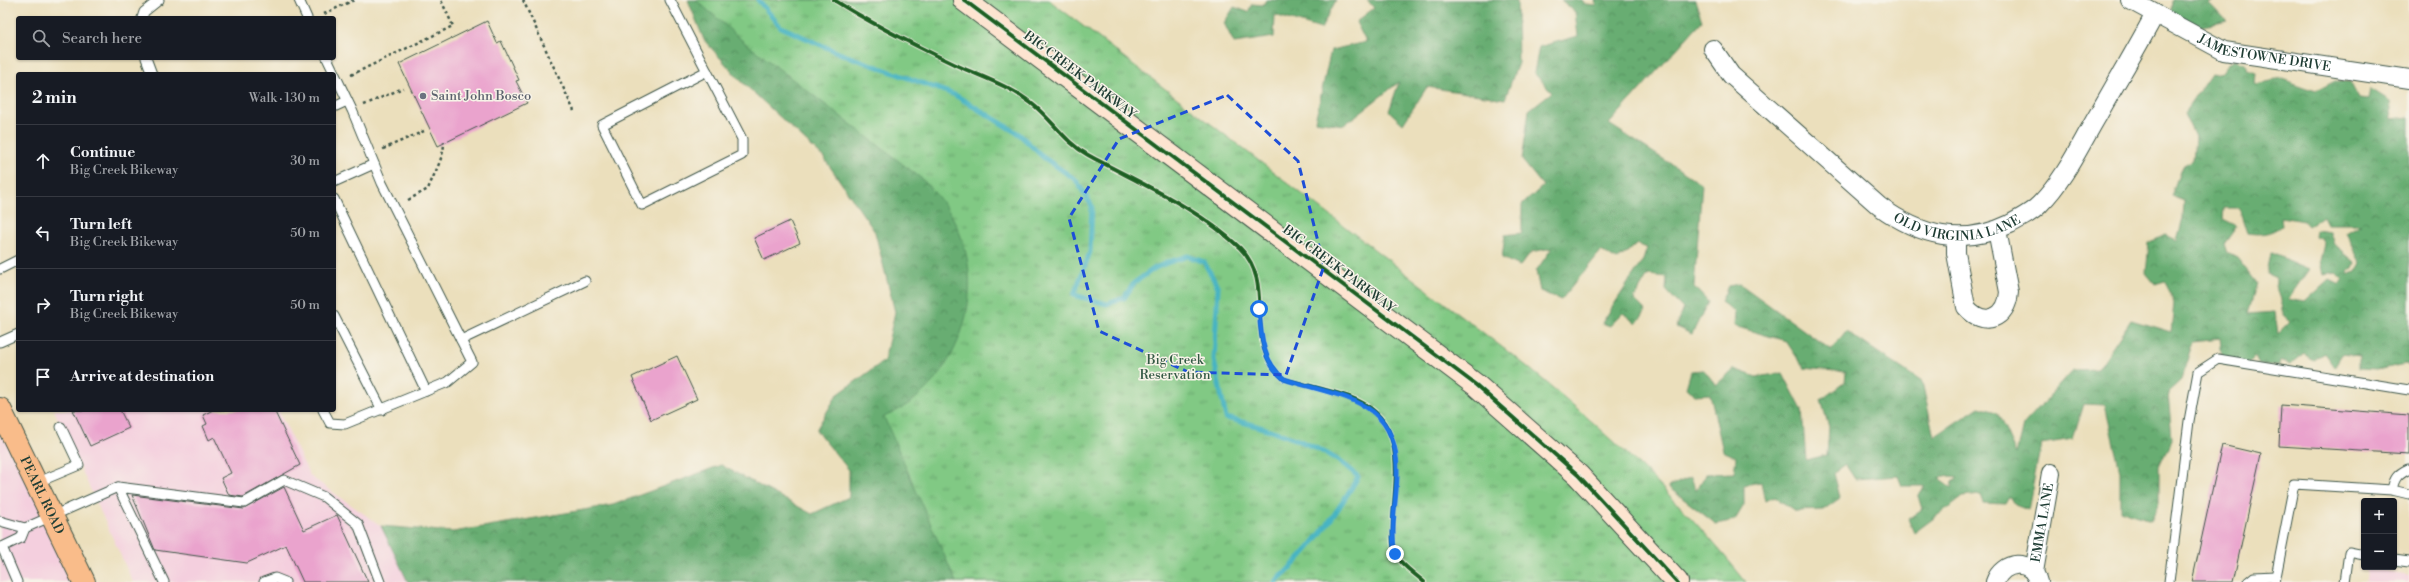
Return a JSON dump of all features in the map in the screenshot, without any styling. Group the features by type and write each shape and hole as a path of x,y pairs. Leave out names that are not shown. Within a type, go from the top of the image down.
{"main road":[{"name":"PEARL ROAD","path":"0,409 84,582"}],"street":[{"name":"BIG CREEK PARKWAY","path":"964,0 1476,385 1578,475 1677,582"},
{"name":"JAMESTOWNE DRIVE","path":"2130,0 2224,51 2409,79"},
{"name":"OLD VIRGINIA LANE","path":"1714,49 1731,75 1880,206 1898,220 1916,228 1936,234 1956,237 1982,234 1997,230 2024,216 2040,205 2052,190 2155,14"},
{"path":"1956,237 1956,253 1966,307 1980,318 1990,319 2004,309 2008,301 2009,292 1997,230"},
{"name":"EMMA LANE","path":"2036,577 2051,474"},
{"name":"EMMA LANE","path":"1994,582 1998,574 2008,566 2022,565 2036,577"}],"lane":[{"path":"143,16 144,12 159,0"},
{"path":"299,0 306,16"},
{"path":"670,0 707,71 742,140 742,155 642,205 602,126 707,71"},
{"path":"147,60 151,72"},
{"path":"327,60 333,72"},
{"path":"324,412 330,423 345,424 448,382 472,362 374,164 336,78"},
{"path":"336,106 347,101"},
{"path":"336,181 374,164"},
{"path":"336,203 426,391"},
{"path":"0,269 16,261"},
{"path":"461,340 585,281"},
{"path":"336,320 382,410"},
{"path":"0,342 16,335"},
{"path":"2169,582 2189,421 2198,372 2218,360 2409,390"},
{"path":"36,483 79,465 61,427"},
{"path":"2392,490 2393,481 2399,473 2408,470"},
{"path":"0,521 25,528 118,487 244,503 284,480 324,497 358,524 380,582"},
{"path":"2248,582 2254,577 2275,579 2294,484 2392,490 2409,494"},
{"path":"118,487 164,582"},
{"path":"17,582 1,548 21,538 25,528"},
{"path":"2346,582 2350,552 2361,554"},
{"path":"2397,560 2409,562"},
{"path":"264,582 275,578 286,582"}],"path":[{"path":"324,14 354,0"},
{"path":"351,76 454,26 441,0"},
{"path":"523,0 574,111"},
{"path":"364,105 403,88"},
{"path":"383,149 424,131"},
{"path":"408,200 428,189 436,166 444,152 444,142"}],"highlighted area":[{"path":"1227,95 1298,161 1324,266 1286,375 1188,372 1099,331 1069,218 1119,139"}],"shaded area":[{"path":"55,412 279,412 310,476 381,526 408,582 133,582"},
{"path":"0,423 77,582 0,582"},
{"path":"2367,570 2409,576 2409,582 2366,582"}],"green space":[{"name":"Big Creek Reservation","path":"688,0 940,0 1665,582 408,582 381,526 453,532 613,505 721,465 812,514 849,497 849,470 816,430 837,395 884,361 895,312 875,232 824,158 740,80 704,40"},
{"name":"Big Creek Reservation","path":"696,0 1049,0 1524,364 1584,414 1669,494 1746,582 956,582 884,417 911,402 930,385 946,364 958,341 966,317 969,292 968,266 963,241 949,212 922,179 744,42"},
{"path":"1266,0 1336,0 1321,29 1275,15 1274,37 1234,43 1224,23 1234,7 1248,12 1252,4 1263,5"},
{"path":"1367,0 1517,0 1518,63 1505,99 1427,87 1403,124 1389,111 1399,82 1344,125 1315,121 1331,50 1366,42 1356,22 1374,8"},
{"path":"1561,0 1582,0 1585,4 1596,5 1595,0 1695,0 1702,21 1609,124 1702,184 1694,287 1708,302 1692,334 1676,327 1683,308 1666,290 1667,277 1648,275 1634,299 1646,311 1636,324 1623,313 1610,326 1602,323 1643,260 1647,248 1637,244 1617,260 1601,251 1561,300 1540,291 1536,271 1552,248 1531,252 1520,266 1502,258 1505,235 1522,233 1522,205 1543,186 1522,160 1529,110 1552,92 1534,73 1539,47 1578,36 1575,12"},
{"path":"2172,0 2212,0 2209,3 2226,21 2195,28 2171,13"},
{"path":"2235,60 2246,65 2246,70 2256,73 2255,84 2282,79 2316,91 2335,81 2350,82 2359,99 2369,100 2371,89 2390,101 2392,119 2409,117 2409,366 2406,364 2376,370 2359,369 2359,356 2342,354 2334,367 2324,353 2313,360 2304,354 2290,365 2280,360 2279,365 2259,365 2255,357 2243,369 2223,364 2220,338 2193,341 2181,380 2168,392 2172,439 2159,467 2159,503 2151,520 2120,510 2120,471 2105,405 2084,404 2073,439 2041,444 2028,510 2015,505 2010,497 2006,504 1983,503 1980,495 1962,497 1914,533 1908,519 1922,509 1918,496 1925,486 1902,486 1898,476 1855,479 1845,464 1834,472 1840,498 1823,510 1795,511 1775,497 1765,501 1761,482 1744,485 1744,505 1735,520 1716,524 1668,487 1691,477 1696,491 1706,474 1734,473 1736,457 1723,451 1710,394 1694,395 1686,388 1691,371 1704,370 1716,385 1734,369 1756,377 1783,373 1802,410 1806,460 1827,455 1829,427 1821,400 1845,382 1846,372 1804,368 1786,341 1734,326 1735,312 1721,302 1728,286 1740,284 1831,350 1846,331 1922,382 1934,437 1979,407 1997,412 2016,454 2023,425 2073,370 2098,369 2131,320 2171,332 2174,303 2165,281 2155,284 2146,273 2149,243 2165,235 2177,240 2183,219 2184,201 2171,196 2182,166 2193,160 2195,137 2184,113 2211,74 2221,72 2227,64","holes":["2224,208 2239,208 2247,233 2252,234 2262,234 2278,229 2282,226 2281,217 2303,221 2308,226 2323,216 2327,224 2361,224 2346,233 2361,263 2356,272 2349,274 2348,270 2353,268 2355,262 2334,245 2330,232 2317,230 2316,237 2321,239 2324,244 2320,261 2323,275 2337,273 2343,279 2339,285 2329,280 2305,302 2288,299 2309,269 2271,253 2267,274 2276,278 2283,316 2290,322 2278,334 2275,312 2248,314 2257,283 2237,258 2227,253 2224,244 2237,226 2223,219","1951,476 1958,477 1953,481 1952,488 1938,478"]}],"building":[{"path":"487,21 497,43 501,41 519,80 516,81 527,103 438,146 399,64"},
{"path":"790,221 800,243 764,260 754,238"},
{"path":"677,356 697,399 651,420 632,377"},
{"path":"2281,405 2409,415 2409,454 2279,446"},
{"path":"74,412 121,412 129,428 90,446"},
{"path":"209,412 275,412 300,465 243,497 229,495 221,478 231,473 214,437 209,440 203,426 207,424 203,415"},
{"path":"2222,445 2261,454 2233,582 2192,582"},
{"path":"284,487 304,530 337,515 368,582 303,582 286,545 247,563 155,550 132,495 244,509"}],"waterway":[{"path":"758,0 781,27 839,53 955,95 1019,134 1043,157 1076,180 1092,206 1090,252 1074,295 1107,304 1124,298 1134,283 1155,268 1188,256 1204,262 1218,287 1214,360 1226,418 1278,433 1315,448 1346,466 1358,477 1340,506 1311,546 1275,582"}],"cycle path":[{"path":"834,0 879,27 958,66 996,82 1023,97 1038,109 1072,144 1080,150 1186,208 1223,233 1240,248 1251,263 1257,279 1261,331 1264,348 1271,364 1284,379 1331,391 1357,400 1374,410 1385,423 1392,438 1395,455 1396,472 1393,548 1402,563 1424,582"},
{"path":"964,0 1476,385 1578,475 1677,582"}],"place":[{"name":"Saint John Bosco","path":"423,96"}],"route":[{"path":"1259,309 1261,339 1266,357 1275,371 1284,379 1357,400 1373,410 1386,425 1395,447 1397,476 1393,517 1393,540 1395,554"}]}
